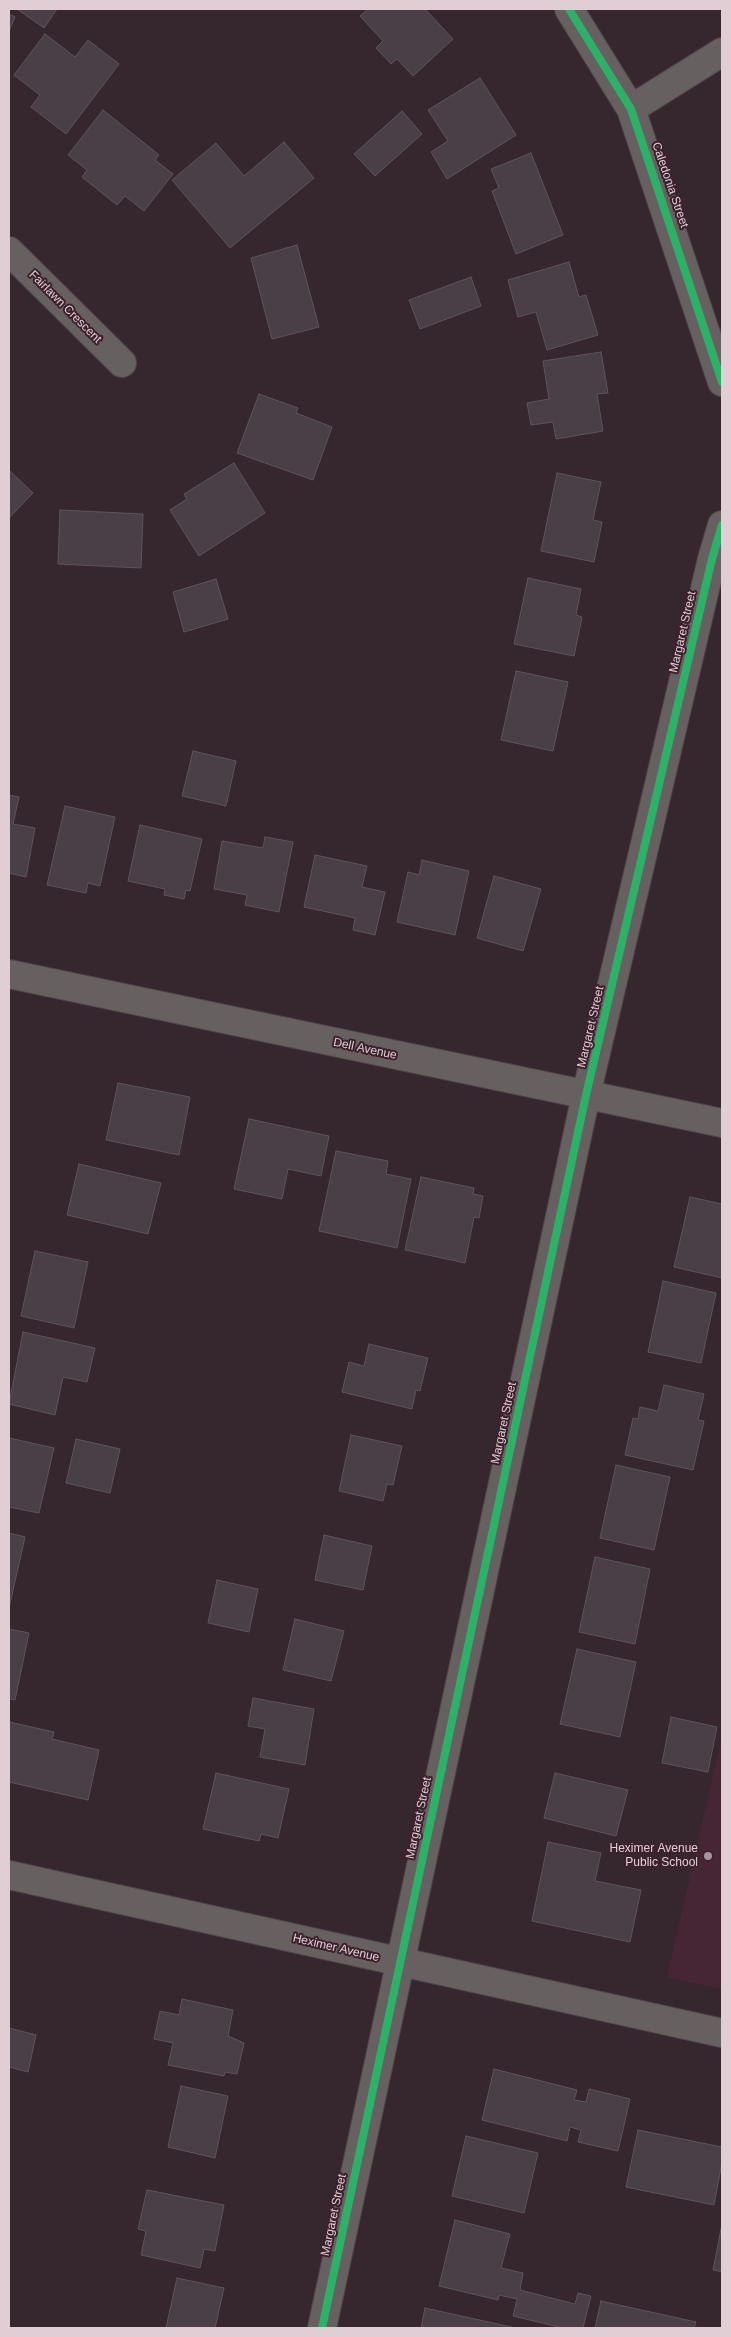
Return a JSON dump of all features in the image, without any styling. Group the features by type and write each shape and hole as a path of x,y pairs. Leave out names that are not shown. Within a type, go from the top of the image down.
{"street":[{"name":"Caledonia Street","path":"569,9 632,109 722,382"},
{"path":"632,109 722,52"},
{"name":"Fairlawn Crescent","path":"9,251 122,363"},
{"name":"Margaret Street","path":"322,2328 586,1095 712,559 722,525"},
{"name":"Dell Avenue","path":"9,974 722,1123"},
{"name":"Heximer Avenue","path":"9,1874 722,2033"}],"shaded area":[{"name":"Heximer Avenue Public School","path":"722,1736 722,1989 667,1977"}],"building":[{"path":"17,9 57,9 44,28"},
{"path":"368,9 425,9 453,39 413,76 397,59 391,64 376,48 383,41 360,16"},
{"path":"9,14 15,17 9,31"},
{"path":"45,34 75,57 88,40 119,64 66,134 31,107 40,95 14,75"},
{"path":"480,78 516,135 447,179 431,152 448,141 428,110"},
{"path":"103,110 159,155 155,160 173,174 144,211 125,196 117,205 82,177 87,170 68,155"},
{"path":"402,111 422,134 375,176 354,154"},
{"path":"284,142 314,178 230,248 172,180 216,143 244,176"},
{"path":"531,153 563,235 516,254 492,191 499,188 491,169"},
{"path":"297,245 319,327 272,339 251,258"},
{"path":"569,262 579,297 586,295 598,335 547,350 536,312 518,317 508,280"},
{"path":"471,277 481,306 420,329 409,300"},
{"path":"601,352 608,393 597,394 603,431 556,439 553,422 531,425 527,403 549,399 543,361"},
{"path":"259,394 298,408 296,413 332,427 313,480 237,453"},
{"path":"234,463 265,513 199,556 170,510 187,499 184,494"},
{"path":"9,470 33,493 9,518"},
{"path":"557,473 601,482 593,520 602,522 594,562 541,551"},
{"path":"60,510 143,514 141,568 58,564"},
{"path":"528,578 581,589 576,615 582,617 574,656 514,644"},
{"path":"216,579 228,619 184,632 173,592"},
{"path":"516,671 568,682 553,751 501,740"},
{"path":"193,751 236,761 226,806 182,796"},
{"path":"9,795 19,797 13,824 35,828 26,877 9,873"},
{"path":"65,806 115,817 100,886 88,883 86,893 47,885"},
{"path":"140,825 202,839 190,891 186,890 184,899 164,895 165,889 128,881"},
{"path":"265,837 293,842 279,912 245,905 247,895 214,889 222,841 263,848"},
{"path":"315,855 367,866 362,887 385,892 375,935 353,930 355,918 304,907"},
{"path":"422,860 469,871 455,935 397,922 408,872 419,875"},
{"path":"494,876 541,889 523,951 477,938"},
{"path":"118,1083 190,1097 179,1155 106,1140"},
{"path":"249,1119 329,1136 321,1176 288,1169 282,1199 234,1189"},
{"path":"336,1151 388,1161 386,1174 411,1179 397,1248 319,1231"},
{"path":"79,1164 161,1183 148,1234 67,1215"},
{"path":"421,1177 474,1188 473,1194 483,1196 479,1218 474,1217 465,1263 405,1250"},
{"path":"690,1197 722,1204 722,1278 674,1267"},
{"path":"35,1251 88,1262 74,1328 21,1316"},
{"path":"663,1281 716,1293 701,1363 648,1352"},
{"path":"23,1332 95,1348 87,1382 63,1377 55,1415 9,1404"},
{"path":"369,1344 428,1358 420,1391 416,1390 412,1409 342,1392 349,1362 364,1366"},
{"path":"664,1385 704,1394 698,1420 704,1421 693,1470 625,1455 633,1418 638,1419 640,1407 658,1411"},
{"path":"351,1435 402,1446 393,1485 387,1484 383,1501 339,1491"},
{"path":"9,1438 54,1448 39,1513 9,1507"},
{"path":"76,1439 120,1449 110,1493 66,1483"},
{"path":"616,1465 670,1477 654,1550 600,1538"},
{"path":"9,1533 25,1537 9,1608"},
{"path":"324,1535 372,1546 363,1590 315,1580"},
{"path":"595,1557 650,1569 635,1644 579,1632"},
{"path":"217,1580 258,1589 249,1632 208,1623"},
{"path":"295,1619 344,1631 331,1681 283,1670"},
{"path":"9,1629 29,1633 15,1700 9,1699"},
{"path":"577,1649 636,1662 620,1737 560,1724"},
{"path":"253,1698 314,1709 305,1765 260,1757 265,1729 248,1726"},
{"path":"671,1717 717,1727 708,1772 662,1763"},
{"path":"9,1722 54,1732 52,1739 99,1750 88,1800 9,1782"},
{"path":"216,1773 289,1789 278,1838 261,1834 259,1841 203,1829"},
{"path":"555,1773 628,1790 616,1836 544,1818"},
{"path":"548,1842 601,1853 595,1881 641,1890 630,1942 532,1921"},
{"path":"182,1999 233,2010 228,2036 244,2043 237,2074 225,2072 224,2076 168,2065 173,2043 154,2039 160,2011 179,2015"},
{"path":"9,2028 36,2035 28,2072 9,2067"},
{"path":"494,2069 577,2090 574,2100 586,2102 589,2089 630,2099 618,2151 578,2142 581,2130 570,2127 567,2141 482,2120"},
{"path":"181,2086 228,2096 215,2158 168,2147"},
{"path":"638,2130 722,2147 722,2162 714,2205 626,2187"},
{"path":"466,2136 538,2153 524,2213 452,2196"},
{"path":"147,2190 224,2205 215,2251 204,2249 200,2268 141,2255 146,2231 138,2229"},
{"path":"455,2220 510,2234 501,2268 523,2273 520,2290 575,2304 578,2293 591,2296 583,2328 563,2328 513,2316 517,2299 499,2295 498,2300 439,2286"},
{"path":"722,2224 722,2272 713,2270"},
{"path":"177,2278 224,2288 215,2328 166,2328"},
{"path":"601,2301 696,2322 694,2328 595,2328"},
{"path":"425,2308 516,2328 421,2328"}],"cycle path":[{"path":"569,9 631,109 722,382"},
{"path":"322,2328 586,1095 712,559 722,525"}],"place":[{"name":"Heximer Avenue Public School","path":"708,1856"}]}
